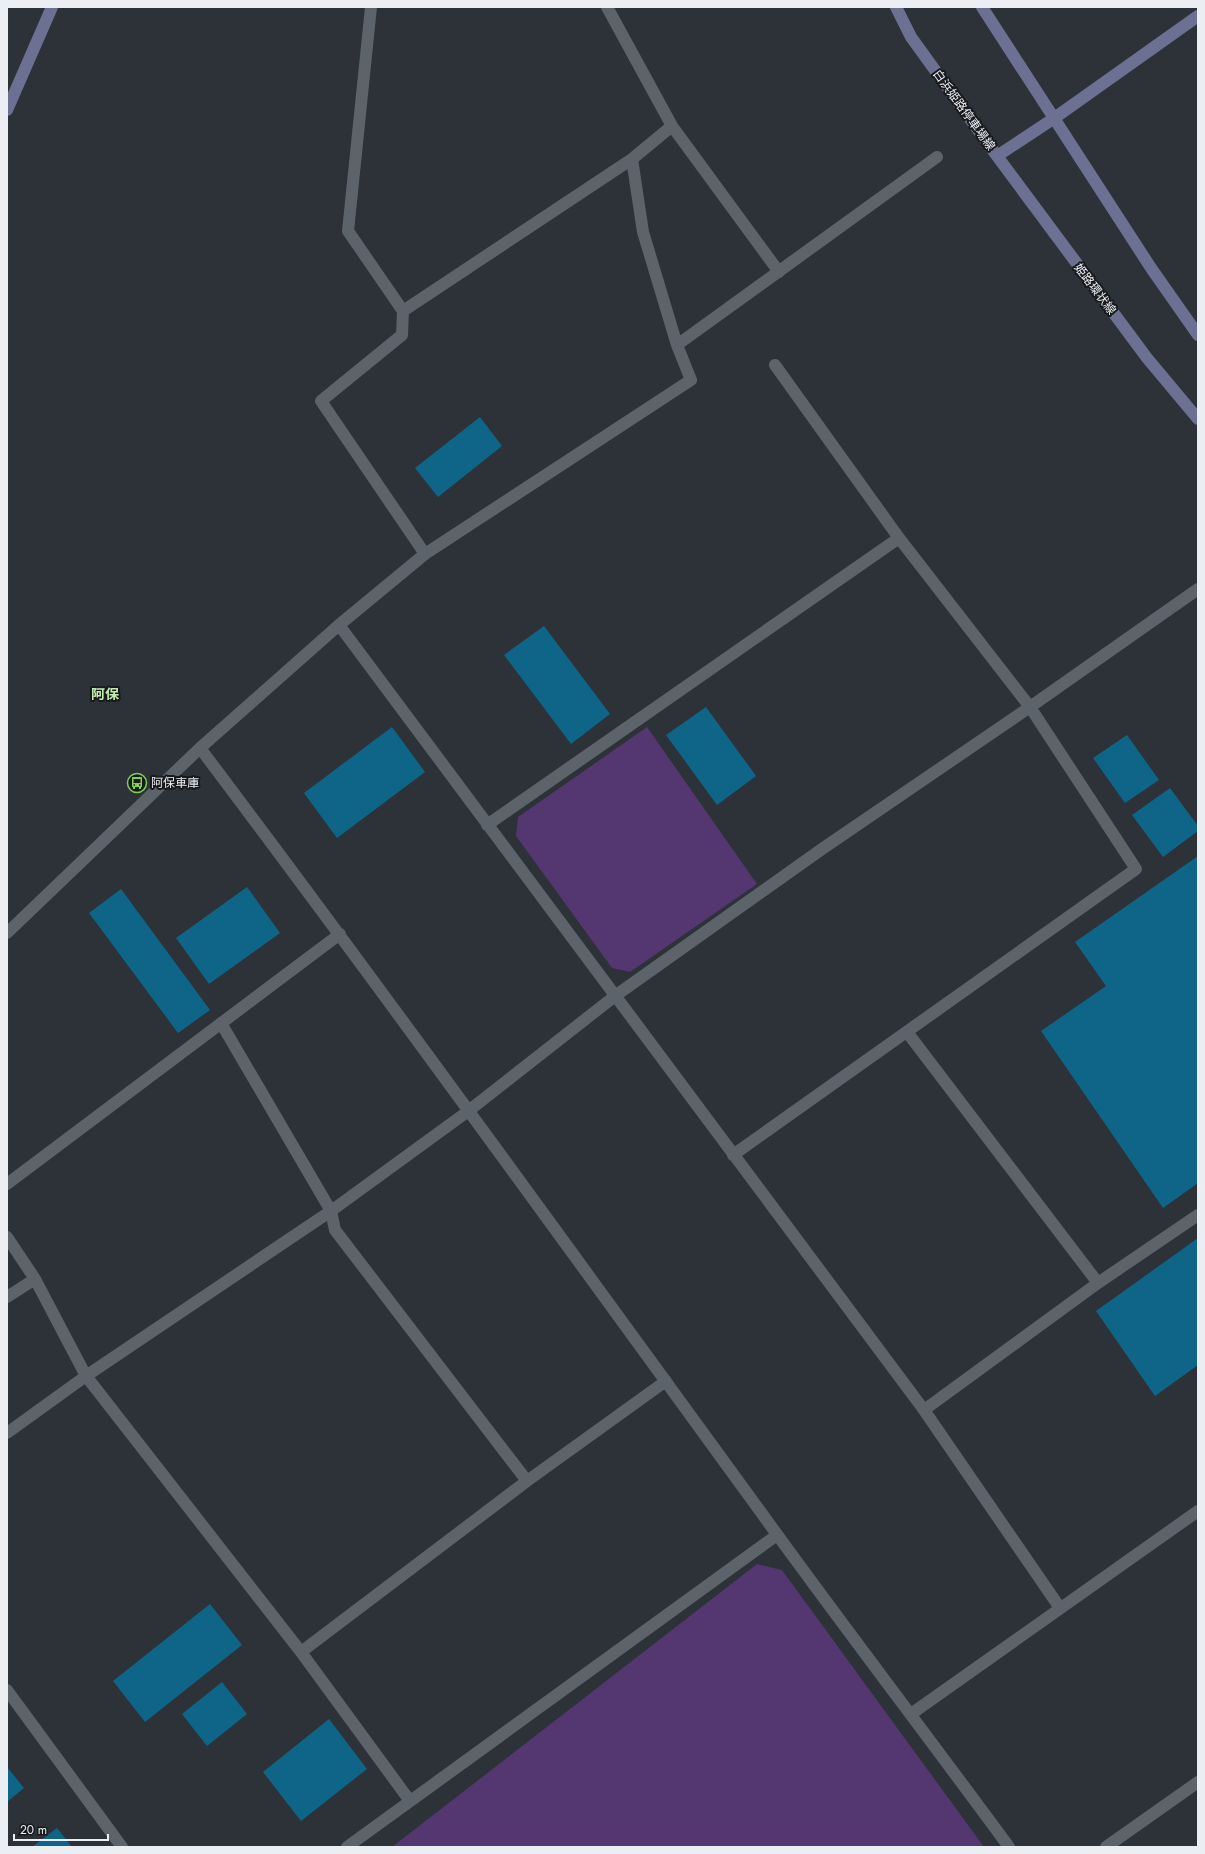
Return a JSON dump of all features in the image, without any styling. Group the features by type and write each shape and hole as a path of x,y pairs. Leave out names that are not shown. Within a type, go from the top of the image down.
{"main road":[{"path":"7,110 52,7"},
{"name":"白浜姫路停車場線","path":"896,7 911,37 997,156 1053,119 1198,16"},
{"path":"982,7 1053,119 1151,268 1198,335"},
{"name":"姫路環状線","path":"997,156 1147,358 1198,419"}],"street":[{"path":"371,7 348,231 404,311 402,335 321,401 425,554"},
{"path":"607,7 672,126 779,272"},
{"path":"404,311 632,159 672,126"},
{"path":"677,345 937,157"},
{"path":"7,933 200,748 339,625 425,554 691,380 677,345 643,232 632,159"},
{"path":"733,1155 1136,869 1030,707 899,538 775,365"},
{"path":"487,825 899,538"},
{"path":"7,1433 86,1376 331,1211 468,1112 615,996 822,849 1030,707 1198,589"},
{"path":"339,625 924,1410 1060,1608"},
{"path":"200,748 340,934 777,1535 1009,1847"},
{"path":"7,1184 340,934"},
{"path":"221,1023 331,1211 335,1230 527,1480"},
{"path":"907,1032 1098,1283"},
{"path":"924,1410 1098,1283 1198,1215"},
{"path":"7,1237 36,1278 86,1376 301,1652 410,1801"},
{"path":"7,1298 36,1278"},
{"path":"301,1652 527,1480 666,1381"},
{"path":"911,1714 1198,1511"},
{"path":"347,1847 777,1535"},
{"path":"7,1690 122,1847"},
{"path":"1106,1847 1198,1782"}],"shaded area":[{"path":"647,727 757,884 630,972 612,968 516,836 518,817"},
{"path":"757,1564 782,1570 984,1847 392,1847"}],"building":[{"path":"480,417 502,446 438,497 415,468"},
{"path":"544,626 610,714 571,744 504,655"},
{"path":"706,707 756,776 717,805 666,735"},
{"path":"392,727 425,772 337,838 304,793"},
{"path":"1127,735 1159,780 1125,803 1093,758"},
{"path":"1170,788 1198,826 1198,831 1163,857 1132,815"},
{"path":"1198,856 1198,1183 1163,1208 1041,1031 1106,986 1075,942"},
{"path":"247,887 280,933 209,984 176,938"},
{"path":"121,889 210,1010 178,1033 89,913"},
{"path":"1198,1238 1198,1365 1155,1396 1096,1311"},
{"path":"210,1604 242,1645 145,1722 113,1681"},
{"path":"222,1682 247,1714 207,1746 182,1714"},
{"path":"329,1719 367,1769 301,1821 263,1772"},
{"path":"7,1767 24,1788 7,1802"},
{"path":"57,1828 72,1847 32,1847"}],"place":[{"name":"阿保車庫","path":"137,783"}],"district":[{"name":"阿保","path":"105,694"}]}
